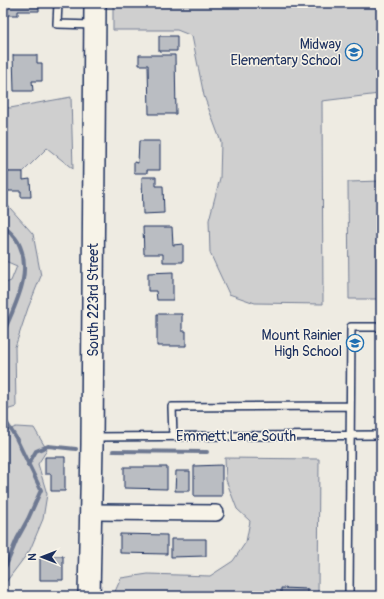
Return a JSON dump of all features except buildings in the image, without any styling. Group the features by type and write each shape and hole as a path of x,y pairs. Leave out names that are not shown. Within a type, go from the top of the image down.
{"street":[{"name":"South 223rd Street","path":"90,596 94,3"},
{"path":"91,512 216,513"}],"lane":[{"path":"58,3 57,24 94,25"},
{"path":"349,596 351,327 381,327"},
{"path":"173,436 172,407 350,406"},
{"name":"Emmett Lane South","path":"92,437 381,435"}],"shaded area":[{"path":"113,3 381,3 381,92 379,94 322,101 323,304 255,303 229,294 210,253 209,220 220,178 221,142 204,96 192,36 177,30 113,30"},
{"path":"71,97 73,169 47,148 23,172 3,172 3,107 10,108"},
{"path":"381,181 381,299 349,299 348,182"},
{"path":"3,200 33,234 41,276 28,308 15,347 16,407 3,411 3,284 11,281 17,266 3,260"},
{"path":"16,427 34,428 47,450 38,464 47,494 43,519 30,550 3,586 3,432"},
{"path":"225,458 319,459 318,596 113,596 121,578 148,574 210,576 233,561 246,542 250,521 237,509 226,480"}],"waterway":[{"path":"3,226 18,242 24,265 21,288 3,334"},
{"path":"3,417 16,438 41,490 3,571"},
{"path":"28,465 36,451 48,446 76,449"},
{"path":"113,451 207,452"}],"place":[{"name":"Midway Elementary School","path":"354,52"},
{"name":"Mount Rainier High School","path":"355,343"}]}
